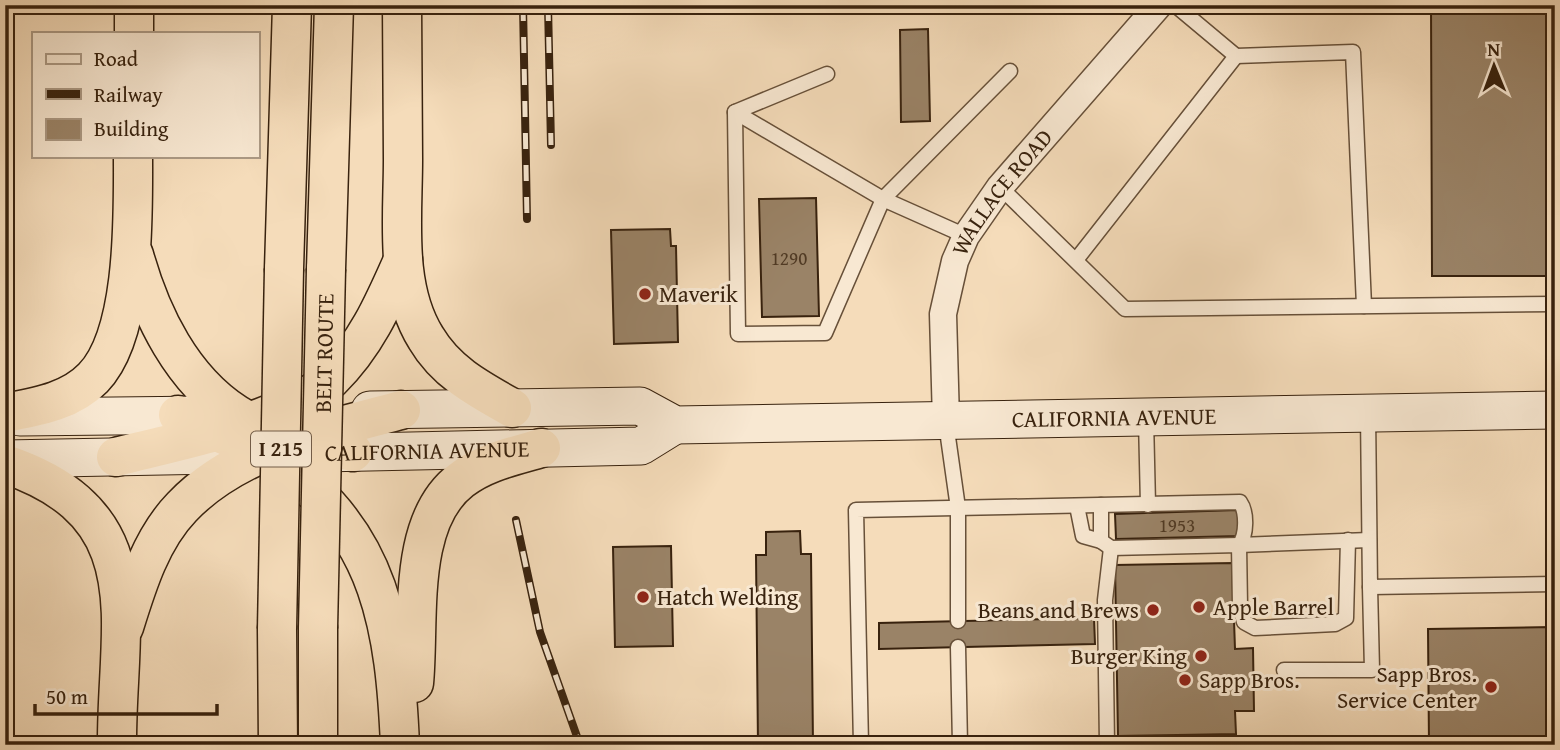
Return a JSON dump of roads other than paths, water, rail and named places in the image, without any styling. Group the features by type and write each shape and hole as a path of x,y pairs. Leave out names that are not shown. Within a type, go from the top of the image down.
{"highway":[{"path":"134,5 134,32"},
{"name":"BELT ROUTE","path":"278,745 277,629 292,5"},
{"name":"BELT ROUTE","path":"318,745 318,628 334,5"},
{"path":"402,5 403,260 414,316 438,356 475,388 512,408"},
{"path":"5,415 58,401 94,377 114,338 132,250 133,158"},
{"path":"132,250 149,306 171,344 203,384 316,496 352,539 370,570 384,606 394,650 400,745"},
{"path":"116,457 247,427 314,392 349,359 379,314 403,260"},
{"path":"300,439 401,410"},
{"path":"178,415 247,427 353,452"},
{"path":"124,627 150,555 181,507 236,467 247,427"},
{"path":"409,745 421,566 430,520 438,504 461,480 496,462 541,448"},
{"path":"5,462 58,489 89,516 101,532 116,570 124,627 117,745"}],"main road":[{"name":"CALIFORNIA AVENUE","path":"5,462 116,457 247,427 401,410 640,407 675,425 1555,410"},
{"path":"5,415 178,415"},
{"name":"CALIFORNIA AVENUE","path":"247,427 353,452 641,446 675,425"}],"street":[{"name":"WALLACE ROAD","path":"946,421 943,314 955,261 966,236 1000,187 1159,5"}],"lane":[{"path":"1175,5 1236,56 1353,52 1364,306"},
{"path":"1076,260 1236,56"},
{"path":"735,112 738,334 825,333 883,199 1010,71"},
{"path":"735,112 827,74"},
{"path":"735,112 883,199 966,236"},
{"path":"1000,187 1125,309 1555,304"},
{"path":"1284,670 1372,670 1368,413"},
{"path":"1139,508 1146,417"},
{"path":"946,421 958,508 958,621"},
{"path":"861,745 856,510 1101,505 1169,508 1240,502 1244,507 1244,539 1239,545 1240,606 1244,622 1255,628 1335,624 1346,618 1348,540"},
{"path":"1101,505 1106,545 1107,745"},
{"path":"1077,506 1083,536 1106,545 1205,541 1239,545 1369,540"},
{"path":"1370,587 1555,584"},
{"path":"958,647 960,745"}],"railway":[{"path":"523,5 527,219"},
{"path":"548,5 551,145"},
{"path":"516,520 540,632 580,745"}],"place":[{"name":"Maverik","path":"645,294"},
{"name":"Hatch Welding","path":"643,597"},
{"name":"Apple Barrel","path":"1199,607"},
{"name":"Beans and Brews","path":"1153,610"},
{"name":"Burger King","path":"1201,656"},
{"name":"Sapp Bros.","path":"1185,680"},
{"name":"Sapp Bros. Service Center","path":"1491,687"}]}
